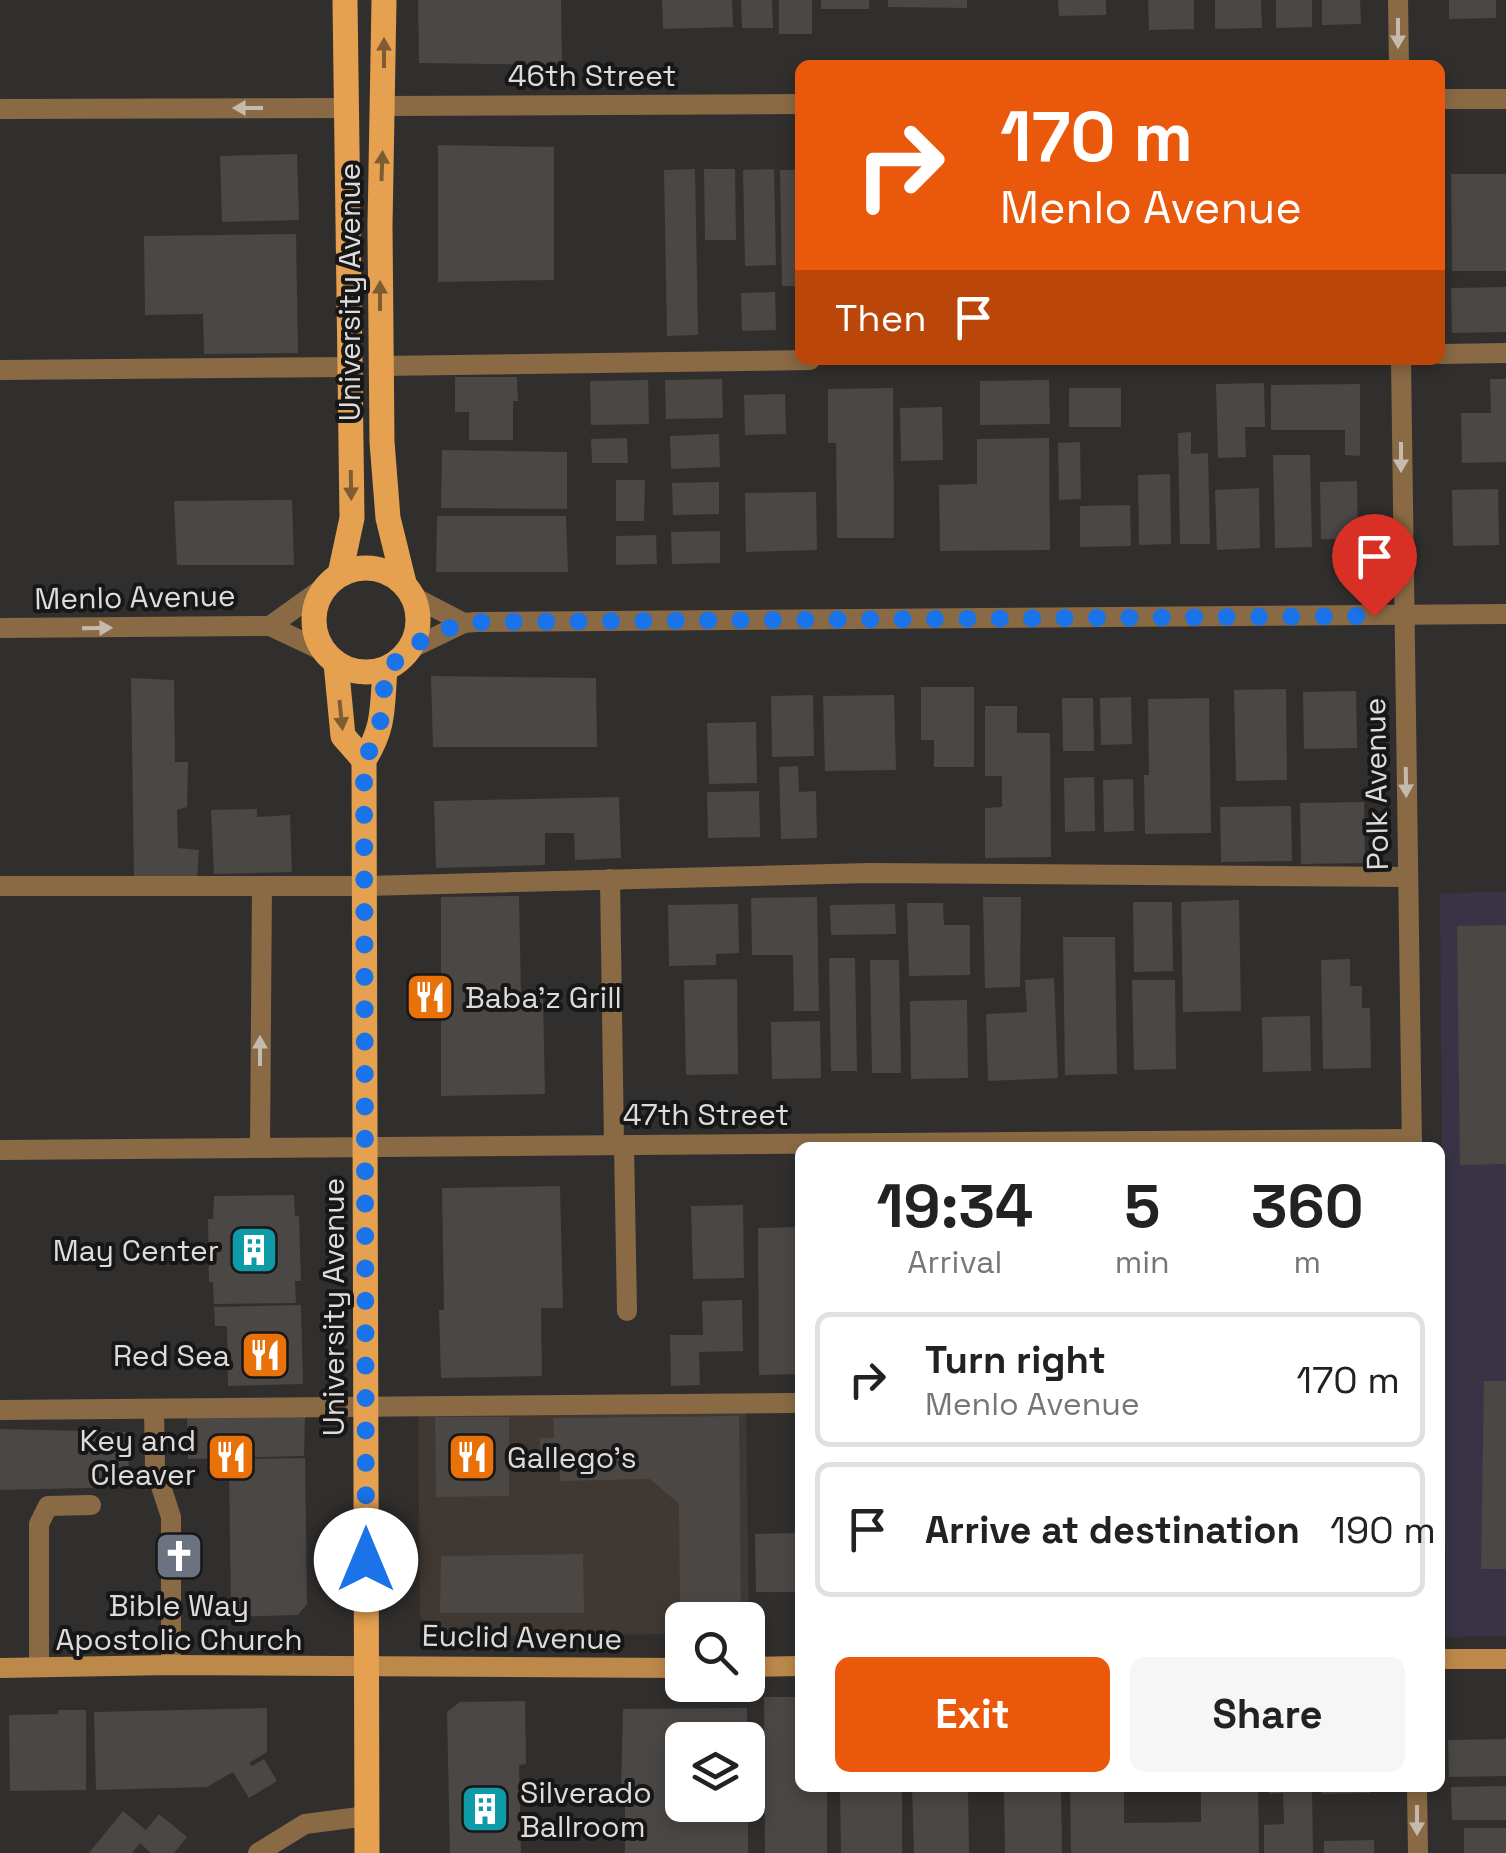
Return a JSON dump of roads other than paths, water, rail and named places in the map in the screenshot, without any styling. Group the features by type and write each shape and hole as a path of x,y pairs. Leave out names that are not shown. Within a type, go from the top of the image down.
{"main road":[{"name":"University Avenue","path":"333,580 352,518 345,0"},
{"name":"University Avenue","path":"384,0 382,442 388,518 409,590"},
{"path":"356,568 373,568 390,573 409,590 418,614 418,632 412,648 400,661 368,673 351,671 329,657 316,635 314,617 317,601 333,580 356,568"},
{"name":"University Avenue","path":"329,657 343,736 364,760"},
{"name":"University Avenue","path":"367,1853 364,760 378,738 385,669"},
{"path":"1445,1659 1506,1658"},
{"name":"Euclid Avenue","path":"0,1668 171,1664 665,1668"},
{"path":"765,1667 795,1666"}],"street":[{"path":"1398,0 1398,60"},
{"path":"1445,99 1506,99"},
{"name":"46th Street","path":"384,106 795,104"},
{"path":"0,109 346,108"},
{"path":"1445,354 1506,353"},
{"path":"380,366 795,360"},
{"name":"Polk Avenue","path":"1401,365 1412,1142"},
{"path":"0,370 349,367"},
{"name":"Menlo Avenue","path":"270,626 333,580"},
{"path":"409,590 464,623"},
{"path":"412,648 464,623 1506,614"},
{"name":"Menlo Avenue","path":"0,628 270,626 329,657"},
{"path":"0,886 365,886 870,873 1407,877"},
{"path":"610,878 626,1311"},
{"path":"260,1148 262,886"},
{"name":"47th Street","path":"0,1150 795,1145"},
{"path":"0,1410 795,1403"},
{"path":"154,1409 155,1468 170,1517 171,1664"},
{"path":"39,1667 39,1524 48,1506 91,1505"},
{"path":"1417,1792 1418,1853"},
{"path":"258,1853 306,1824 367,1816"}],"place":[{"name":"Baba'z Grill","path":"430,997"},
{"name":"May Center","path":"254,1250"},
{"name":"Red Sea","path":"265,1355"},
{"name":"Key and Cleaver","path":"231,1457"},
{"name":"Gallego's","path":"472,1457"},
{"name":"Bible Way Apostolic Church","path":"179,1556"},
{"name":"Silverado Ballroom","path":"485,1809"}]}
